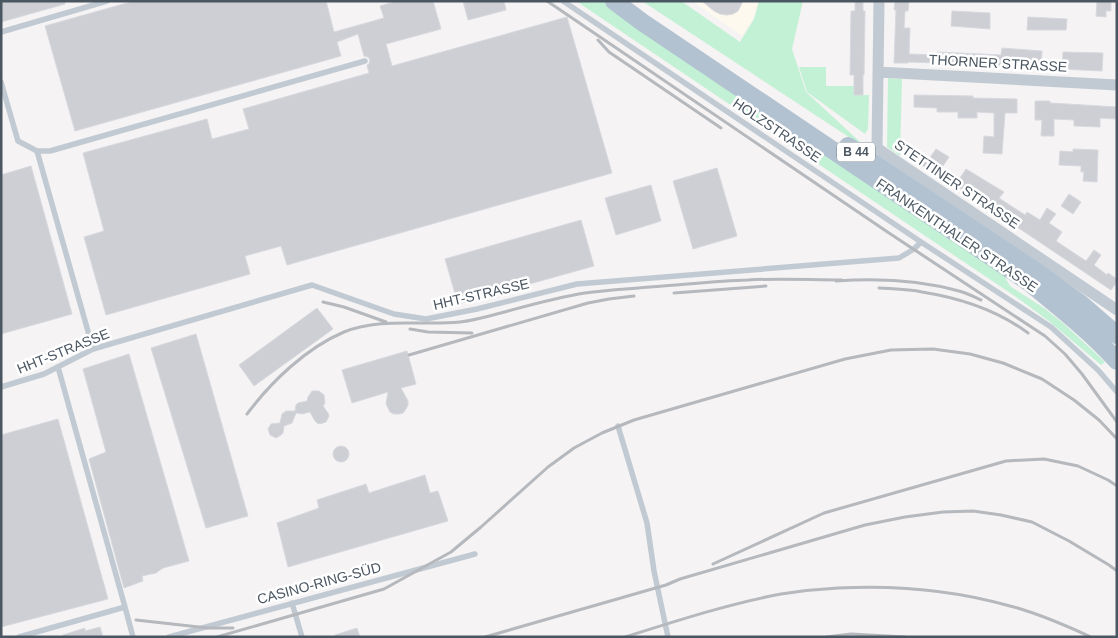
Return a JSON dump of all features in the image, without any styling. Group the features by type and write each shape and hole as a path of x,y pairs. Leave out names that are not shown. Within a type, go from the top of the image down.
{"main road":[{"name":"FRANKENTHALER STRASSE","path":"614,1 642,22 1030,283 1070,316 1117,361"},
{"name":"FRANKENTHALER STRASSE","path":"632,1 1037,272 1080,303 1117,335"}],"street":[{"name":"STETTINER STRASSE","path":"879,1 877,148 1117,310"},
{"name":"THORNER STRASSE","path":"878,72 1117,85"}],"lane":[{"path":"1,32 107,1"},
{"name":"HOLZSTRASSE","path":"562,1 1051,327 1098,370 1117,392"},
{"path":"1,82 18,141 36,150 50,151 365,61"},
{"path":"36,150 93,349"},
{"name":"HHT-STRASSE","path":"1,387 44,374 93,349 312,285 394,314 426,319 477,310 577,284 899,258 914,250 921,242"},
{"path":"58,367 133,637"},
{"path":"618,426 647,523 654,571 668,637"},
{"name":"CASINO-RING-SÜD","path":"169,637 475,554"},
{"path":"292,603 302,637"},
{"path":"19,637 125,607"}],"shaded area":[{"path":"692,1 759,1 753,19 742,36"}],"green space":[{"path":"576,1 605,1 1002,272 1010,286 1044,308 1064,324 1105,362 1101,365 1050,322 1019,299"},
{"path":"642,1 681,1 740,42 754,19 759,1 803,1 792,49 806,92 870,151"},
{"path":"799,67 826,67 826,86 854,86 854,95 869,95 868,129 865,134 807,92"},
{"path":"888,78 902,79 900,156 887,147"}],"building":[{"path":"1,1 65,1 65,4 1,22"},
{"path":"134,1 326,1 334,32 384,18 380,6 397,1 433,1 441,29 386,44 392,66 567,17 612,173 287,265 281,246 245,256 250,274 106,315 84,237 104,231 83,153 207,119 212,139 249,129 243,109 369,73 367,65 370,60 364,56 358,34 337,42 341,56 75,131 45,26"},
{"path":"463,1 504,1 506,10 468,20"},
{"path":"702,1 743,1 738,11 727,15 714,11"},
{"path":"855,1 863,1 863,11 865,11 863,95 854,95 854,75 850,75 851,11 855,11"},
{"path":"895,1 909,1 908,11 905,11 904,28 910,28 909,54 936,55 937,52 1001,55 1002,48 1042,51 1041,68 894,63"},
{"path":"1097,1 1111,1 1111,11 1106,11 1106,17 1096,16"},
{"path":"952,11 990,13 990,29 951,26"},
{"path":"1028,17 1067,19 1066,30 1027,30"},
{"path":"1063,52 1103,53 1102,71 1062,69"},
{"path":"914,95 1017,99 1017,113 1005,113 1002,154 983,153 984,136 994,137 994,113 977,112 977,118 958,118 958,112 937,112 937,108 914,107"},
{"path":"1035,101 1117,107 1117,119 1100,118 1100,127 1074,126 1074,120 1054,119 1054,136 1041,136 1042,120 1035,120"},
{"path":"936,149 949,157 937,175 920,164 925,157 929,159"},
{"path":"1073,149 1098,150 1097,182 1083,181 1084,172 1081,172 1081,166 1059,165 1060,151 1073,152"},
{"path":"31,166 72,314 1,334 1,175"},
{"path":"717,168 737,236 693,249 673,181"},
{"path":"966,169 1004,192 999,198 1025,215 1027,212 1040,220 1047,208 1056,214 1049,223 1062,232 1056,241 1086,261 1094,250 1101,255 1094,265 1107,275 1108,273 1117,279 1111,290 950,182 955,175 960,178"},
{"path":"651,185 661,221 616,235 605,198"},
{"path":"1069,194 1081,202 1073,214 1061,206"},
{"path":"581,220 594,266 458,304 445,259"},
{"path":"317,308 333,329 254,386 239,365"},
{"path":"196,334 248,516 206,528 151,348"},
{"path":"407,351 416,384 401,388 408,401 408,405 403,413 394,414 390,412 386,404 388,392 352,403 342,370"},
{"path":"129,354 189,561 142,576 143,581 124,588 89,459 106,452 83,369"},
{"path":"312,391 319,391 324,395 325,403 323,406 329,416 326,422 317,423 310,412 296,413 292,423 284,426 281,435 276,438 270,435 268,429 271,424 280,423 282,414 286,411 295,411 296,405 307,401"},
{"path":"58,419 108,599 1,627 1,435"},
{"path":"341,446 347,448 349,454 347,460 341,462 335,460 333,454 335,448"},
{"path":"425,475 430,493 438,491 448,521 288,567 277,523 319,508 317,500 366,484 369,493"},
{"path":"100,627 103,637 63,637 63,635 85,628 85,631"},
{"path":"357,628 360,637 336,637 335,635"}],"railway":[{"path":"547,1 889,233 1045,336 1065,354 1082,374 1117,422"},
{"path":"598,40 609,52 721,128"},
{"path":"247,414 290,367 316,347 344,332 358,327 387,323 466,321 556,299 601,291 771,279 842,280"},
{"path":"836,281 882,280 929,284 959,291 981,300"},
{"path":"674,293 766,286"},
{"path":"879,288 917,291 978,306 1004,318 1028,333"},
{"path":"409,355 588,303 634,296"},
{"path":"323,302 344,307 386,322"},
{"path":"410,329 428,332 472,333"},
{"path":"217,637 384,589 451,552 548,467 574,448 602,433 634,420 845,359 891,350 933,349 970,354 1003,363 1042,379 1074,400 1099,420 1117,439"},
{"path":"713,564 824,513 1006,461 1044,459 1078,466 1117,486"},
{"path":"485,637 865,525 943,512 973,511 1032,522 1069,541 1117,571"},
{"path":"625,637 702,613 761,598 810,590 860,587 903,588 968,596 1020,609 1091,637"},
{"path":"136,620 208,628 233,628"},
{"path":"826,637 851,634 905,637"}]}
